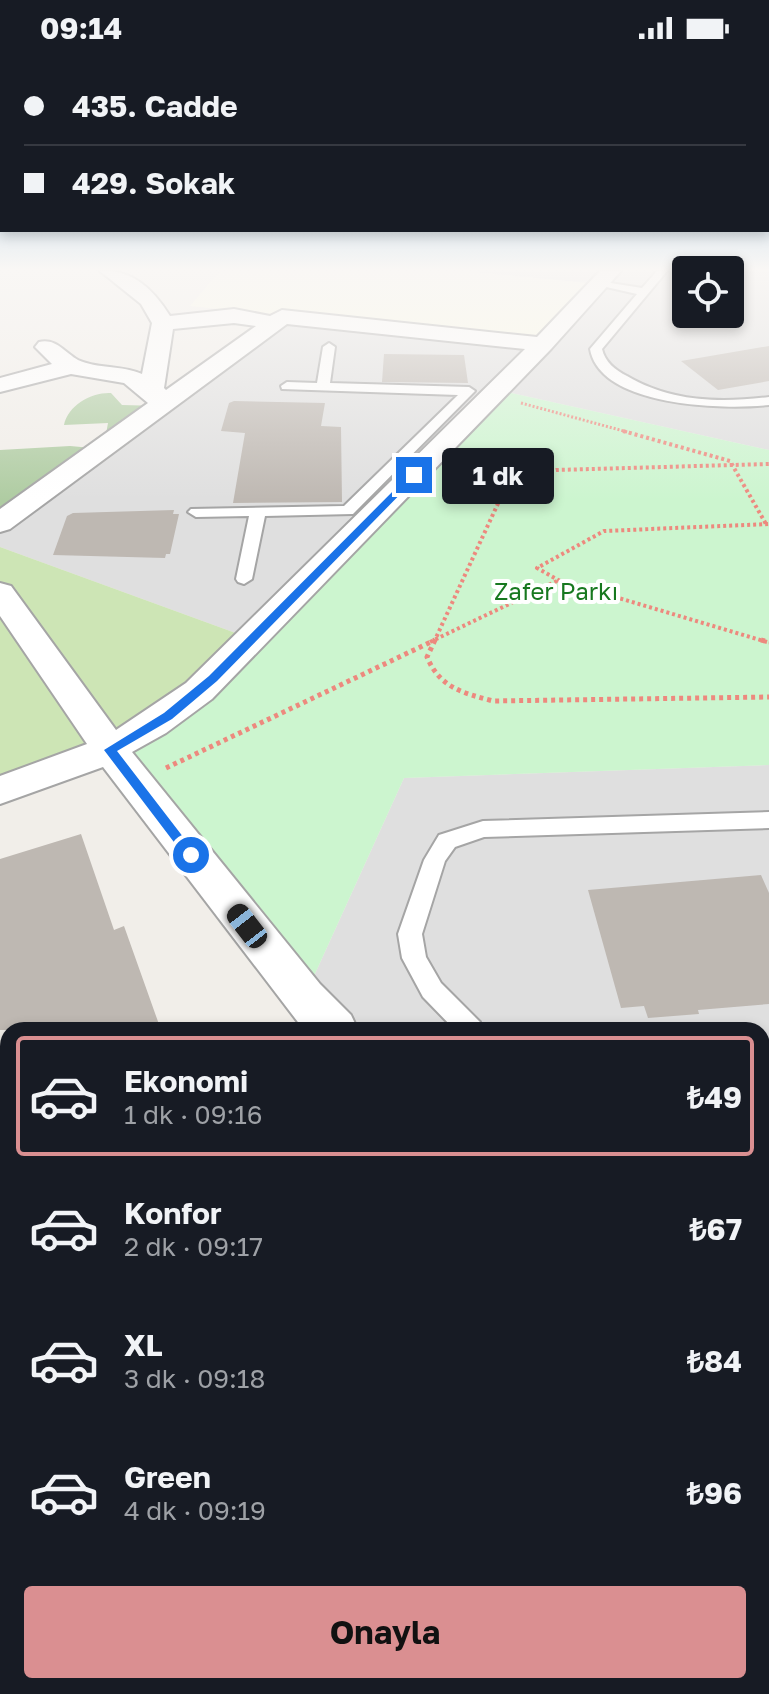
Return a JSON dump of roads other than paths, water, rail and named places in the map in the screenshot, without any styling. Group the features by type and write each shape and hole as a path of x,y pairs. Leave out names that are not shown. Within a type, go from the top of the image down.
{"street":[{"path":"47,347 74,366 131,377 155,389 222,361 241,347"},
{"path":"155,389 160,347"},
{"path":"0,790 110,750 168,716 213,679 423,451 493,395 540,347"},
{"path":"0,523 155,389 190,369 222,361"},
{"path":"0,385 74,366"},
{"path":"0,593 134,783 315,1019"}],"lane":[{"path":"323,387 329,347"},
{"path":"597,347 598,360 628,384 683,401 714,405 769,401"},
{"path":"196,512 348,511 423,451 469,391 287,386"},
{"path":"244,579 258,512"},
{"path":"463,1022 432,990 414,958 410,934 435,860 447,841 483,829 769,820"}],"park label":[{"name":"Zafer Parkı","path":"556,590"}]}
